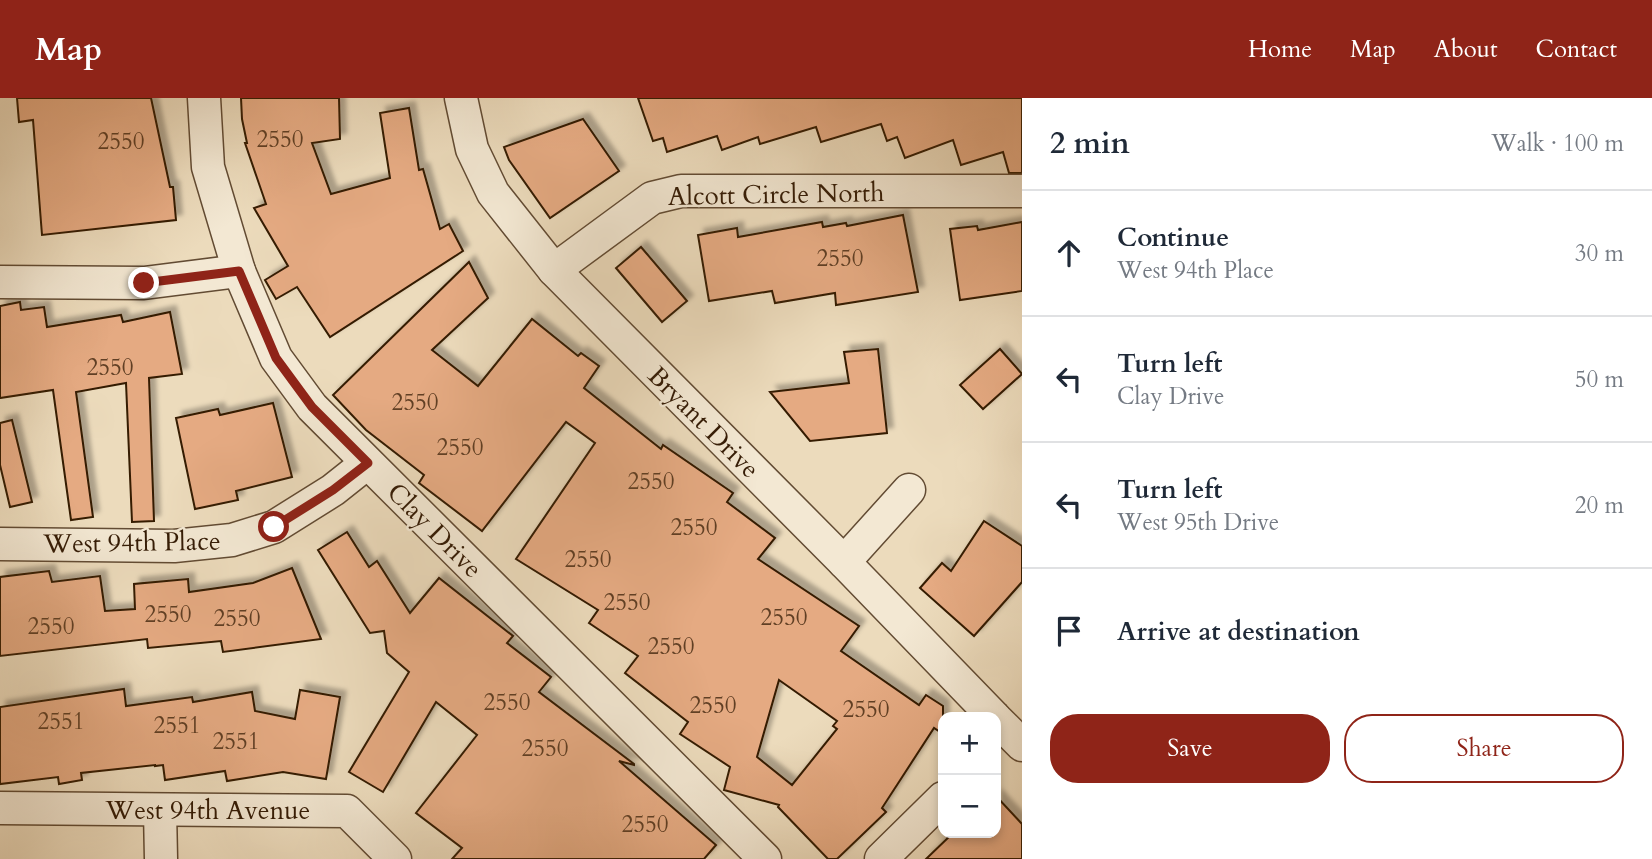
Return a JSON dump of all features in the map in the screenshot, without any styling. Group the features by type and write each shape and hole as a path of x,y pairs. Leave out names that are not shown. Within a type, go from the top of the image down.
{"street":[{"name":"Clay Drive","path":"204,98 208,167 239,271 276,358 312,407 765,859"},
{"name":"Bryant Drive","path":"461,98 472,149 492,193 554,270 844,562 1003,732"},
{"name":"Alcott Circle North","path":"554,270 652,198 681,191 1022,191"},
{"path":"0,282 144,283 239,271"},
{"name":"West 94th Place","path":"0,544 174,545 232,540 274,527 333,490 368,463"},
{"path":"844,562 909,490"},
{"path":"881,859 938,803"},
{"name":"West 94th Avenue","path":"0,808 347,811 395,859"},
{"path":"160,810 161,859"}],"building":[{"path":"17,98 151,98 170,187 173,187 176,220 42,235 33,120 19,122"},
{"path":"241,98 339,98 340,139 312,143 331,194 390,178 380,113 409,108 419,170 423,169 440,229 449,224 463,251 330,337 297,287 276,299 265,280 288,266 254,208 266,204 245,143"},
{"path":"638,98 1022,98 1022,173 1009,173 1003,152 961,165 953,140 905,158 897,137 887,141 881,124 821,142 816,127 760,144 758,137 722,150 717,136 667,152 663,138 653,141"},
{"path":"583,119 619,171 550,218 509,160 504,147"},
{"path":"903,215 918,292 836,305 835,293 775,303 772,291 709,301 698,235 737,228 738,237 822,222 823,227 846,223 847,226"},
{"path":"1022,222 1022,291 960,300 950,229 977,226 978,230"},
{"path":"641,247 687,301 662,322 616,268"},
{"path":"469,262 488,298 432,350 478,386 532,319 578,356 581,353 599,366 584,388 661,449 663,445 733,493 727,502 775,538 758,559 859,626 841,651 919,705 926,695 943,706 943,712 938,712 938,731 934,728 882,808 886,812 837,859 828,859 779,805 724,790 730,767 680,734 688,722 625,673 638,656 589,623 598,610 516,559 595,443 566,422 482,531 419,483 424,475 366,430 333,395","holes":["779,680 837,721 833,726 837,729 792,785 757,757"]},
{"path":"20,302 21,310 44,307 47,327 121,315 123,322 170,312 182,374 149,378 154,521 132,522 126,383 76,392 93,517 71,520 53,390 0,398 0,306"},
{"path":"878,349 887,433 810,441 770,392 849,383 844,352"},
{"path":"1000,349 1022,374 983,409 960,385"},
{"path":"273,403 292,477 236,491 238,500 195,509 176,418 218,409 220,415"},
{"path":"12,420 32,502 10,507 0,465 0,423"},
{"path":"984,521 1022,546 1022,582 974,636 920,588 942,563 951,571"},
{"path":"347,532 369,567 377,561 410,613 439,578 513,636 507,643 551,677 539,692 634,764 619,761 716,845 704,859 452,859 462,848 416,813 477,735 436,702 383,792 349,772 409,672 387,653 384,631 370,633 318,550"},
{"path":"292,568 321,639 223,652 221,641 148,648 147,639 0,656 0,577 49,571 52,582 100,576 105,611 135,609 134,584 188,579 189,592 253,583"},
{"path":"124,689 126,706 192,697 193,702 252,692 255,711 295,719 300,690 340,697 326,779 283,772 227,781 225,771 165,780 163,765 155,765 81,773 82,780 59,784 58,777 0,784 0,707"},
{"path":"1001,801 1022,824 1022,859 926,859 948,838 1001,838"}],"route":[{"path":"144,283 239,271 276,358 312,407 368,463 333,490 274,527"}]}
